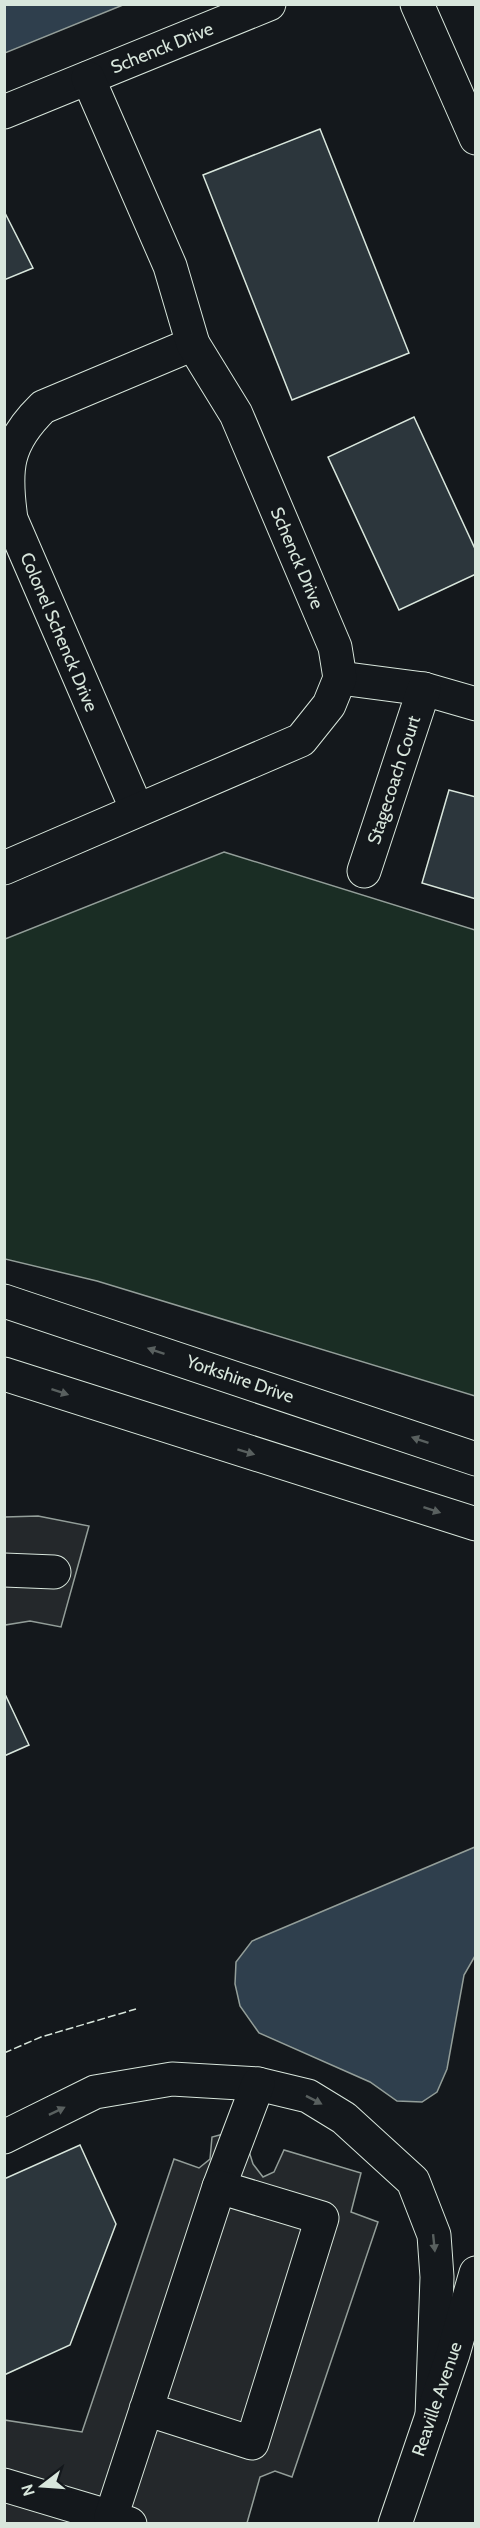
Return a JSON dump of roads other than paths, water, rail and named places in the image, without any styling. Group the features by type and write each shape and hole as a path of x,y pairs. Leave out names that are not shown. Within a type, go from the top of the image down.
{"street":[{"name":"Schenck Drive","path":"4,112 269,4"},
{"path":"417,4 476,138"},
{"name":"Schenck Drive","path":"88,78 170,266 193,344 236,414 335,647 340,678"},
{"name":"Colonel Schenck Drive","path":"137,810 11,519 5,482 11,452 24,425 43,407 193,344"},
{"path":"4,868 301,740 329,705 340,678"},
{"name":"Stagecoach Court","path":"340,678 424,688 476,704"},
{"name":"Stagecoach Court","path":"364,871 424,688"},
{"name":"Yorkshire Drive","path":"4,1301 476,1459"},
{"path":"4,1374 476,1524"},
{"path":"4,1570 54,1572"},
{"path":"4,2137 95,2092 172,2079 258,2084 308,2096 345,2118 413,2181 434,2235 437,2277 432,2416"},
{"path":"4,2485 117,2521 146,2409 219,2187 258,2084"},
{"path":"146,2409 252,2443 322,2218 219,2187"},
{"name":"Reaville Avenue","path":"395,2523 432,2416 476,2273"}],"water":[{"path":"5,4 123,4 123,5 5,53"},
{"path":"475,1847 475,1956 464,1975 447,2069 437,2092 422,2102 397,2101 370,2082 259,2033 240,2006 235,1984 236,1962 252,1941"}]}
